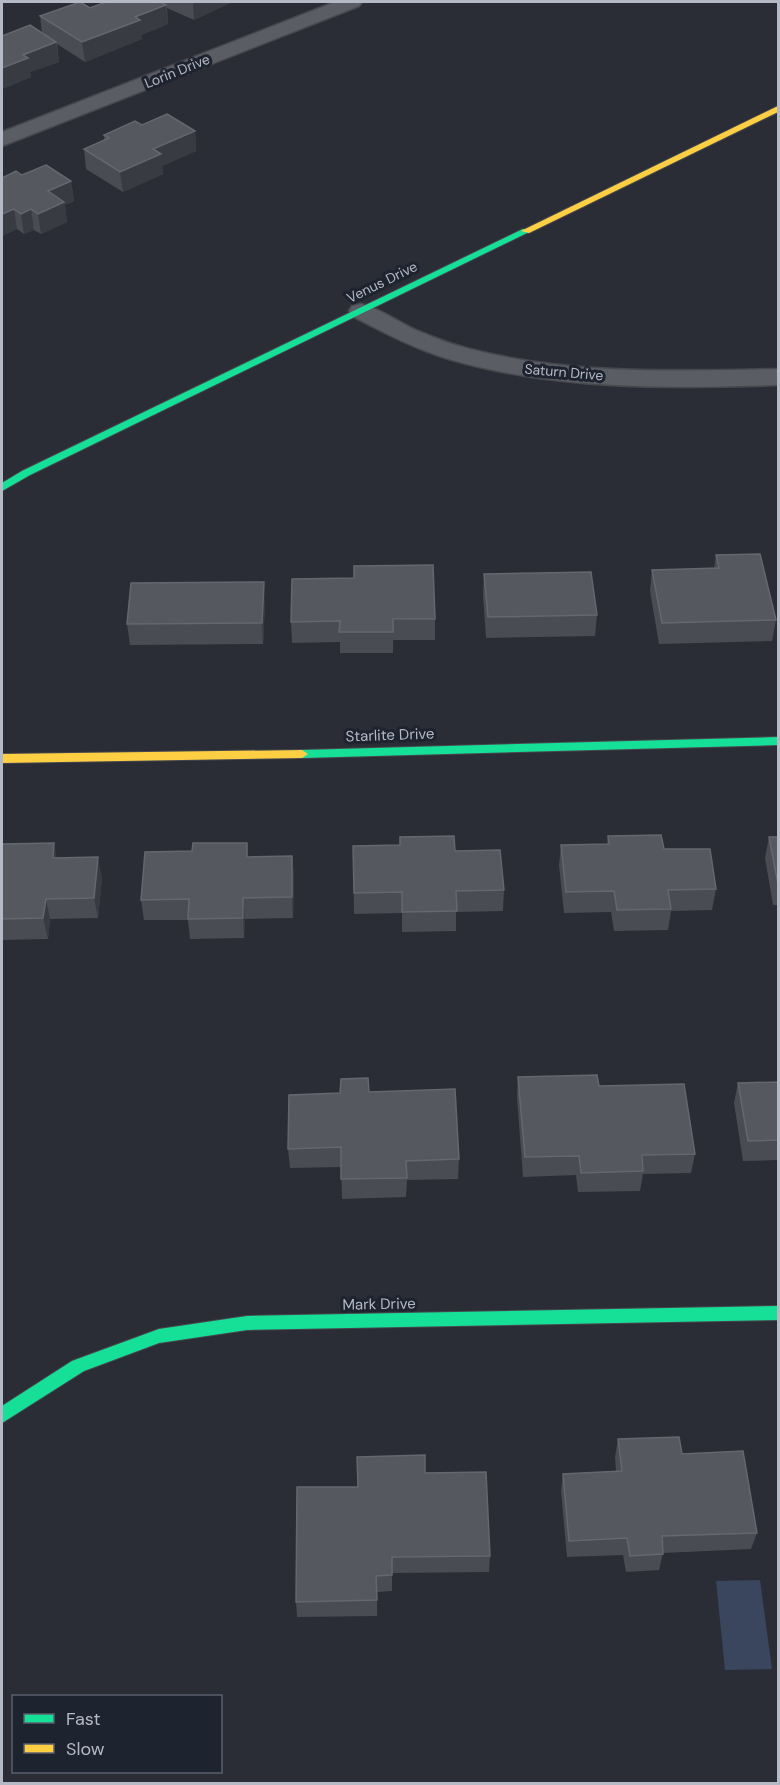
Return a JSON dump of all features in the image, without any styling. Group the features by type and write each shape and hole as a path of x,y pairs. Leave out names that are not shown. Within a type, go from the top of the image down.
{"street":[{"name":"Lorin Drive","path":"2,140 352,2"},
{"name":"Venus Drive","path":"2,488 26,473 778,109"},
{"name":"Saturn Drive","path":"361,311 385,326 432,347 490,363 531,370 630,378 778,377"},
{"name":"Starlite Drive","path":"2,759 170,757 778,741"},
{"name":"Mark Drive","path":"2,1415 78,1366 159,1336 247,1323 778,1313"}],"water":[{"path":"760,1580 772,1669 725,1670 716,1581"}],"building":[{"path":"80,2 90,8 106,2 160,2 166,5 135,17 140,20 82,42 40,16"},
{"path":"30,25 56,42 23,55 28,58 2,68 2,36"},
{"path":"167,114 195,131 153,149 161,154 120,172 84,149 109,138 104,135 135,121 142,125"},
{"path":"46,165 71,181 48,191 64,202 38,214 31,209 21,214 14,209 2,214 2,178 16,171 22,175"},
{"path":"760,554 776,620 662,623 652,570 719,568 716,555"},
{"path":"433,565 435,619 393,619 393,632 339,632 340,621 291,622 292,579 354,578 354,566"},
{"path":"591,572 597,615 488,617 484,574"},
{"path":"264,582 262,623 127,624 131,583"},
{"path":"661,835 664,849 710,849 716,889 668,890 671,909 617,910 614,891 566,892 561,845 609,844 608,836"},
{"path":"454,836 455,851 500,850 504,890 456,891 457,911 402,912 402,892 354,893 353,846 400,845 400,837"},
{"path":"769,837 778,837 778,884"},
{"path":"54,843 53,858 98,857 94,898 46,899 43,918 2,919 2,844"},
{"path":"193,843 247,843 247,857 292,856 292,897 243,898 243,918 188,919 189,899 141,900 145,852 192,851"},
{"path":"597,1075 599,1086 684,1084 695,1154 642,1155 643,1171 581,1173 579,1156 525,1157 518,1077"},
{"path":"368,1078 369,1092 455,1089 459,1159 406,1161 407,1178 341,1179 341,1147 288,1149 289,1095 340,1093 341,1079"},
{"path":"778,1082 778,1140 748,1141 738,1083"},
{"path":"679,1437 682,1454 743,1451 757,1533 662,1536 663,1554 630,1556 627,1538 569,1541 563,1474 622,1471 618,1439"},
{"path":"425,1455 425,1473 486,1472 490,1556 392,1557 392,1575 376,1576 377,1600 296,1602 297,1487 358,1487 357,1457"}],"traffic: fast":[{"path":"2,488 26,473 526,231"},
{"path":"302,754 778,741"},
{"path":"2,1415 78,1366 159,1336 247,1323 778,1313"}],"traffic: slow":[{"path":"526,231 778,109"},
{"path":"2,759 302,754"}]}
